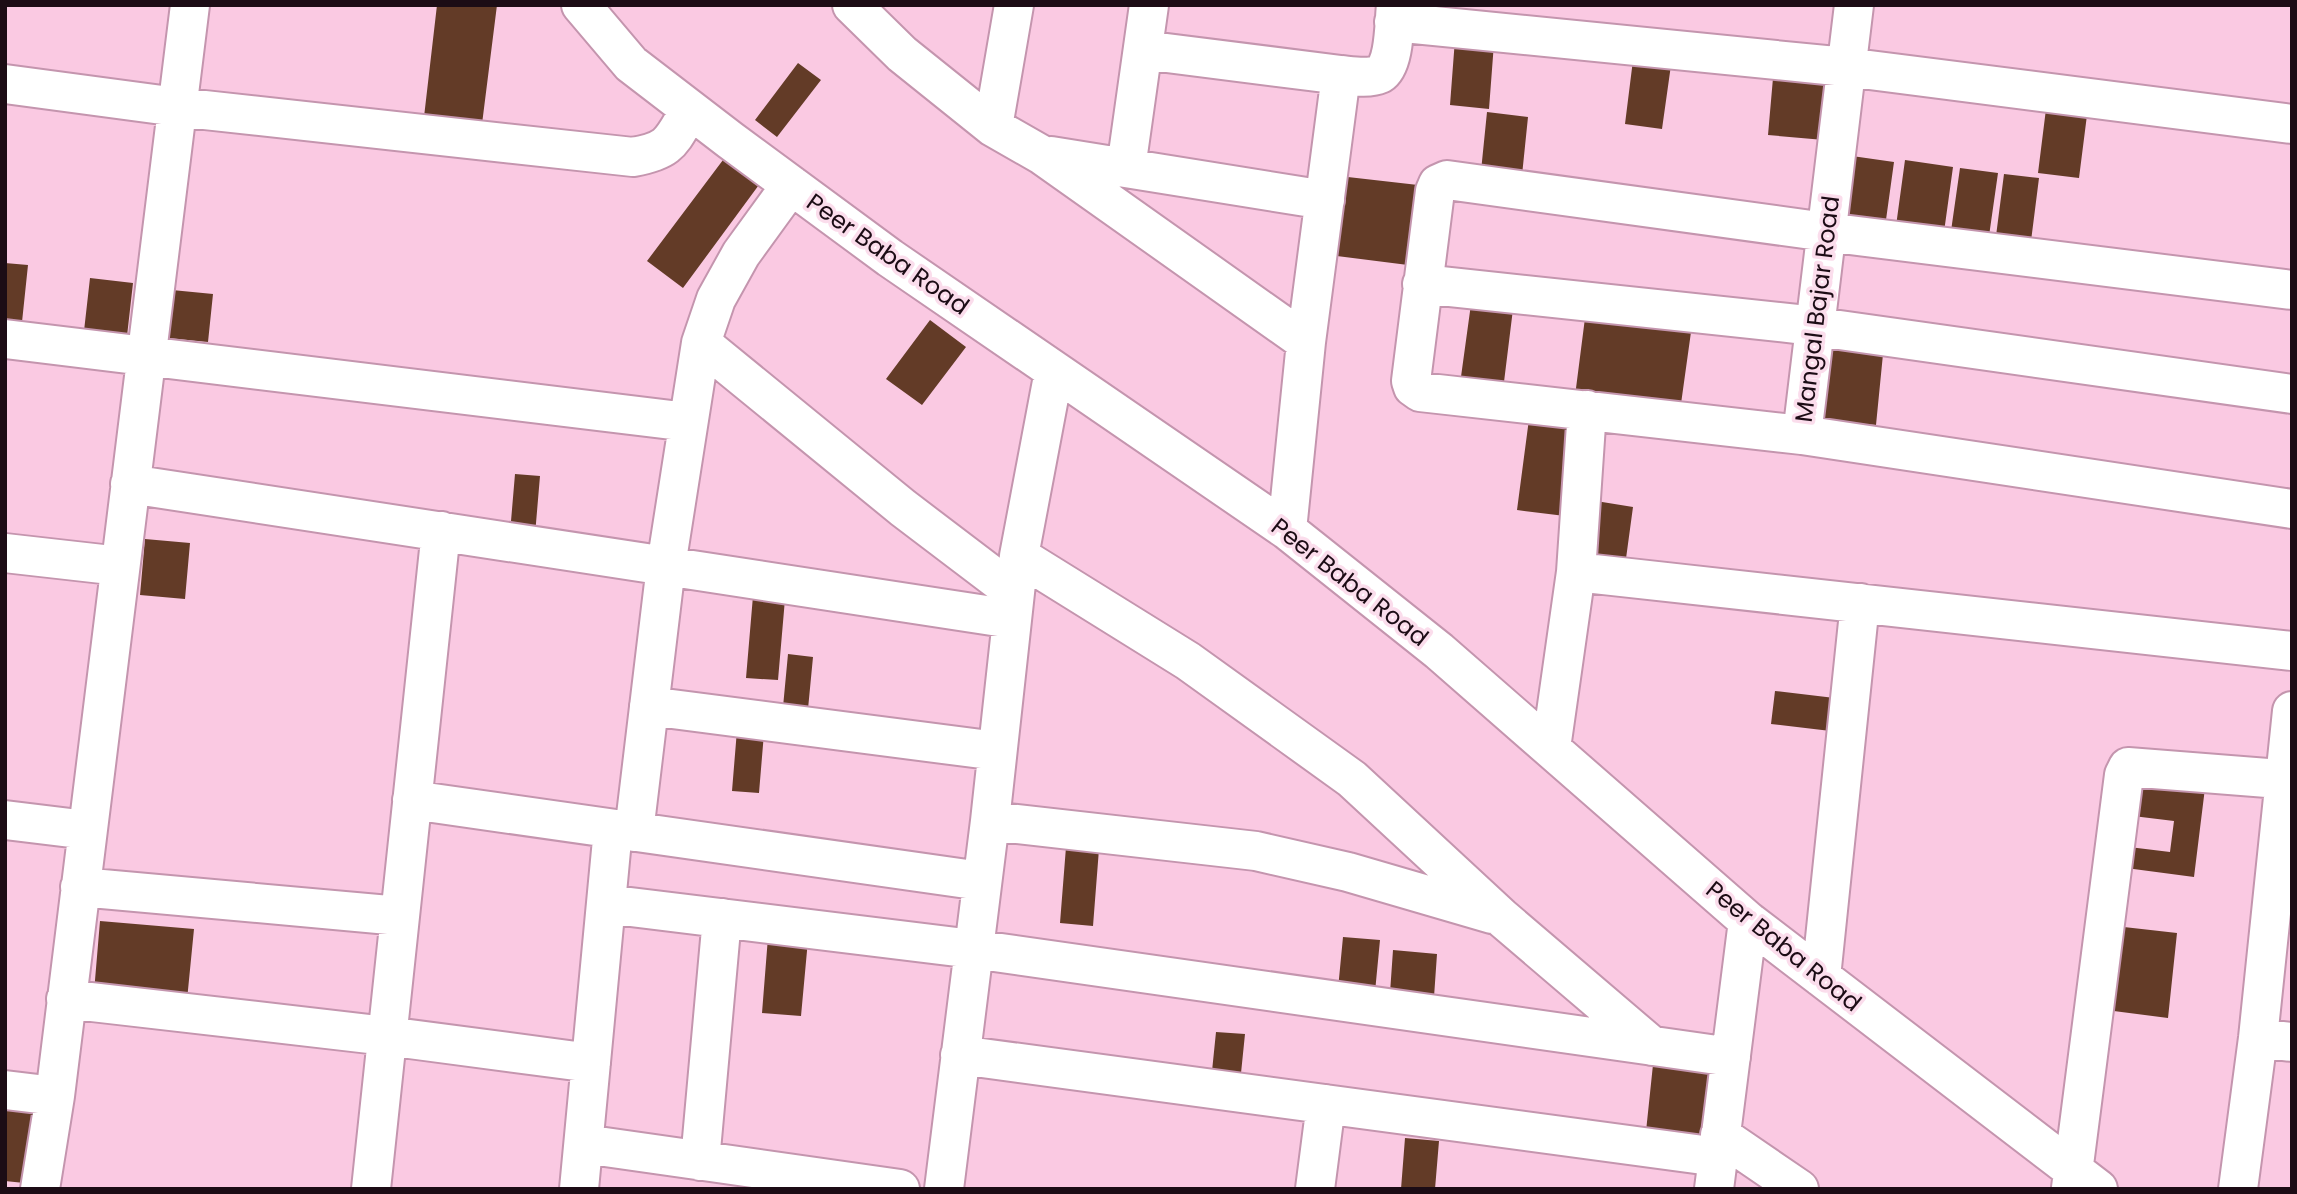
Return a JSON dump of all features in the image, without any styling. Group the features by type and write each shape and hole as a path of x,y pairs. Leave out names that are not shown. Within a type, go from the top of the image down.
{"street":[{"path":"40,1189 55,1096 190,5"},
{"name":"Peer Baba Road","path":"581,5 631,64 690,110 890,258 1287,530 1439,652 1748,921 2020,1131 2081,1182"},
{"path":"852,5 902,54 993,127 1042,155 1306,342"},
{"path":"1126,168 1149,5"},
{"name":"Mangal Bajar Road","path":"1422,285 1410,381 1413,387 1420,391 1802,435 1854,5"},
{"path":"993,127 1008,10"},
{"path":"1143,50 1360,77 1379,74 1390,62 1395,14 1846,67 2292,124"},
{"path":"1287,530 1306,342 1341,75"},
{"path":"5,84 177,107 633,158 655,153 669,144 690,110"},
{"path":"1042,155 1325,200"},
{"path":"2292,290 1826,232 1447,180 1438,184 1436,191 1422,285 1814,326 2292,394"},
{"path":"579,1189 606,904 649,706 666,566 701,343 716,299 741,254 791,185"},
{"path":"5,339 688,422"},
{"path":"701,343 903,508 1015,589 1188,661 1352,779 1501,916 1652,1046"},
{"path":"944,1189 990,821 1015,589 1054,371"},
{"path":"1551,748 1576,572 1587,410"},
{"path":"1802,435 2292,509"},
{"path":"131,484 666,566 1015,589"},
{"path":"371,1189 441,531"},
{"path":"5,553 120,566"},
{"path":"1576,572 2292,651"},
{"path":"1821,977 1860,603"},
{"path":"649,706 997,751"},
{"path":"2238,1189 2275,1040 2292,711"},
{"path":"2081,1182 2124,775 2128,767 2288,779"},
{"path":"412,800 981,881"},
{"path":"5,820 88,830"},
{"path":"990,821 1256,851 1348,872 1501,916"},
{"path":"80,887 400,916"},
{"path":"606,904 972,949 1731,1057"},
{"path":"700,1161 722,918"},
{"path":"1717,1160 1748,921"},
{"path":"66,999 387,1036 591,1063"},
{"path":"960,1055 1717,1160 1799,1189"},
{"path":"5,1090 55,1096"},
{"path":"1315,1189 1326,1104"},
{"path":"584,1144 900,1189"}],"building":[{"path":"437,5 497,5 482,124 424,117"},
{"path":"1455,39 1494,43 1489,109 1450,105"},
{"path":"1633,60 1671,65 1662,129 1625,124"},
{"path":"798,63 821,80 777,137 755,120"},
{"path":"1773,78 1830,83 1824,140 1768,135"},
{"path":"2046,109 2087,115 2079,178 2038,173"},
{"path":"1487,112 1528,117 1521,185 1480,181"},
{"path":"729,152 764,178 683,288 647,261"},
{"path":"1852,156 1894,162 1885,227 1843,222"},
{"path":"1905,160 1953,167 1944,232 1896,226"},
{"path":"1960,168 1998,173 1989,236 1951,231"},
{"path":"2004,174 2039,178 2031,241 1996,236"},
{"path":"1339,176 1418,185 1408,265 1329,255"},
{"path":"5,263 28,265 22,322 5,320"},
{"path":"90,278 133,283 127,336 84,331"},
{"path":"172,290 213,294 208,342 168,338"},
{"path":"1471,304 1513,309 1503,390 1460,384"},
{"path":"1585,318 1691,332 1680,411 1575,396"},
{"path":"930,320 966,347 922,405 886,379"},
{"path":"1829,339 1884,344 1876,425 1821,420"},
{"path":"1529,419 1577,426 1565,516 1517,510"},
{"path":"515,474 540,476 535,535 510,533"},
{"path":"1596,501 1633,507 1625,566 1588,561"},
{"path":"145,539 190,543 185,599 140,595"},
{"path":"753,596 785,599 778,680 746,678"},
{"path":"788,654 813,657 808,709 783,707"},
{"path":"1775,691 1843,699 1839,732 1771,724"},
{"path":"737,730 764,733 759,793 732,791"},
{"path":"2137,780 2205,788 2194,877 2126,868 2129,847 2170,852 2174,821 2133,816"},
{"path":"1066,847 1099,849 1093,926 1060,923"},
{"path":"100,921 194,929 187,1000 94,992"},
{"path":"2115,926 2177,933 2168,1018 2106,1010"},
{"path":"768,937 808,940 801,1016 762,1013"},
{"path":"1343,937 1380,940 1375,992 1338,989"},
{"path":"1393,950 1437,954 1434,997 1390,993"},
{"path":"1216,1032 1245,1034 1240,1083 1211,1081"},
{"path":"1654,1055 1712,1061 1702,1148 1645,1141"},
{"path":"5,1105 42,1109 34,1184 5,1181"},
{"path":"1405,1138 1439,1141 1435,1189 1401,1189"}]}
